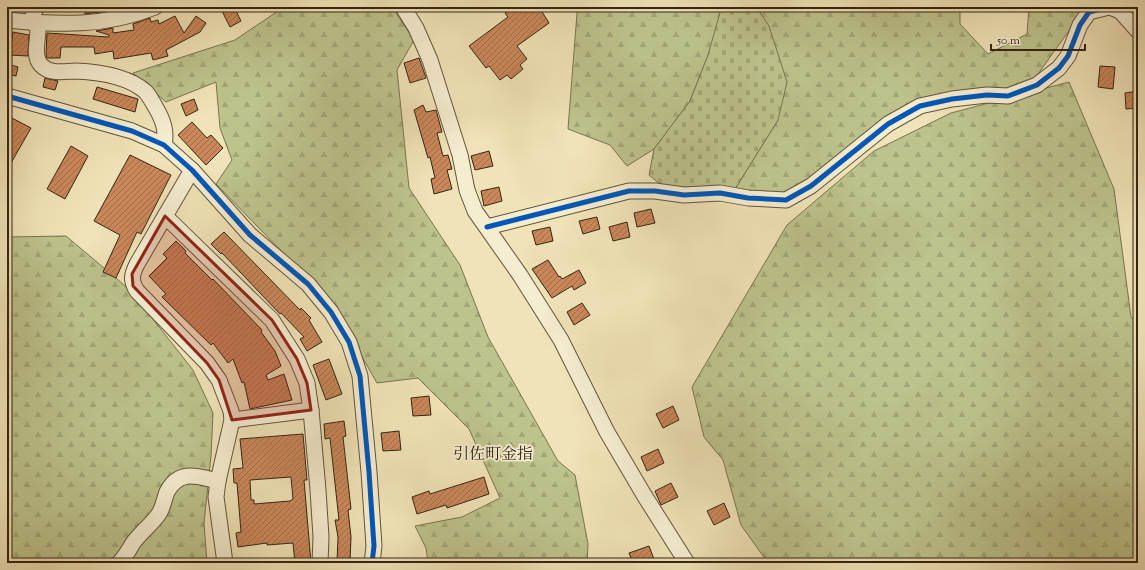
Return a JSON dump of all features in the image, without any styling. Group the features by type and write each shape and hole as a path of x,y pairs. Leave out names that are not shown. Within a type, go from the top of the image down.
{"street":[{"path":"31,22 36,7"},
{"path":"7,20 70,24 106,22 155,7"},
{"path":"402,7 416,28 430,60 460,155 467,190 475,211 561,340 607,432 644,495 687,563"},
{"path":"487,227 629,192 655,190 684,195 720,193 748,198 786,200 811,186 888,124 920,106 952,99 987,95 1008,96 1038,85 1059,68 1068,56 1080,25 1089,10 1109,7 1120,11 1138,31"},
{"path":"31,22 38,26 36,50 38,60 42,66 62,72 75,71 110,75 126,80 146,92 161,117 166,135 164,145"},
{"path":"7,96 132,131 164,145 192,170 250,235 308,284 332,312 349,342 360,376 364,407 374,546 372,563"},
{"path":"192,170 137,264 132,274 131,281 137,291 207,363 219,380 230,411 232,420 218,481 216,497 225,563"},
{"path":"165,216 272,320 297,359 307,383 311,410 321,537 320,563"},
{"path":"232,420 311,410"},
{"path":"119,563 130,550 133,543 159,514 168,491 174,483 182,477 193,475 218,481"}],"highlighted area":[{"path":"165,216 272,320 297,359 307,383 311,410 232,420 219,380 207,363 133,286 132,274"}],"green space":[{"path":"284,7 392,7 414,40 397,70 409,188 460,265 488,337 558,461 575,475 588,544 587,563 428,563 426,548 415,526 462,517 500,498 469,429 418,378 377,383 331,302 216,184 232,160 220,128 216,82 166,102 133,73 235,40"},
{"path":"576,7 727,7 690,101 654,149 627,166 610,145 568,129 577,13"},
{"path":"724,7 756,7 769,26 787,82 778,120 735,189 666,189 649,175 654,149 690,101 708,55 721,9"},
{"path":"754,7 960,7 960,24 988,54 1027,34 1029,7 1086,7 1028,88 908,113 786,200 735,189 778,120"},
{"path":"1069,82 1114,189 1131,317 1138,324 1138,563 768,563 741,525 723,460 704,437 692,387 787,225 874,151 951,113"},
{"path":"66,236 130,290 193,370 213,413 211,456 204,523 207,563 7,563 7,237"}],"building":[{"path":"85,7 114,7 114,10 85,14"},
{"path":"220,7 234,7 241,21 230,27"},
{"path":"513,7 539,7 549,23 517,46 527,59 520,65 523,69 511,79 507,75 500,80 489,66 486,68 469,46 508,17 505,13"},
{"path":"175,16 184,33 196,16 206,23 200,32 166,50 168,56 153,60 151,53 114,59 113,51 95,54 94,47 61,47 60,58 47,58 46,55 47,33 109,37 109,35 96,31 113,28 113,33 134,30 133,24 150,18 151,22 158,20 159,24"},
{"path":"13,32 29,35 28,56 9,55"},
{"path":"419,58 426,78 410,83 404,63"},
{"path":"7,64 18,67 16,76 7,74"},
{"path":"1100,66 1115,67 1113,89 1098,87"},
{"path":"45,78 58,81 55,90 43,87"},
{"path":"97,87 138,99 135,112 93,99"},
{"path":"1138,91 1138,108 1126,109 1125,93"},
{"path":"194,99 198,110 186,116 181,104"},
{"path":"423,105 426,112 436,110 442,132 437,133 443,156 448,155 452,169 447,170 452,189 434,194 431,179 435,178 430,157 428,158 414,110"},
{"path":"10,117 31,128 7,170 7,123"},
{"path":"192,122 207,138 211,135 223,148 206,165 178,135"},
{"path":"71,146 88,156 65,199 47,189"},
{"path":"489,151 493,166 475,170 471,156"},
{"path":"130,155 171,175 141,234 137,232 116,278 103,272 120,235 94,221"},
{"path":"499,187 502,201 484,206 481,191"},
{"path":"651,209 655,223 637,227 634,213"},
{"path":"597,217 600,229 583,234 579,221"},
{"path":"627,222 630,237 613,241 609,227"},
{"path":"550,227 553,241 536,245 532,231"},
{"path":"224,232 300,310 301,308 311,318 309,320 322,342 307,351 300,339 304,337 222,253 221,254 211,244"},
{"path":"176,241 186,251 185,253 212,280 213,279 262,330 261,332 275,351 281,366 266,375 268,380 284,374 292,400 250,409 244,382 242,383 233,359 228,363 213,343 211,345 162,297 166,294 149,276 167,258 163,254"},
{"path":"548,260 559,277 560,276 562,279 579,270 586,283 574,290 572,286 552,298 532,269"},
{"path":"582,303 590,315 574,325 567,312"},
{"path":"329,359 342,394 326,400 313,365"},
{"path":"429,396 431,415 413,416 411,398"},
{"path":"673,406 679,420 663,428 656,414"},
{"path":"344,421 346,436 343,437 351,509 348,510 351,537 350,562 337,562 338,537 335,520 339,520 330,438 325,439 324,424"},
{"path":"399,431 401,450 383,451 381,433"},
{"path":"303,434 307,480 304,480 311,563 295,563 293,543 267,545 267,543 238,547 236,533 241,532 237,483 234,483 233,469 243,468 240,439","holes":["291,477 293,499 290,501 254,504 254,500 251,500 250,480"]},
{"path":"658,449 664,463 647,471 641,457"},
{"path":"484,477 489,494 447,508 446,505 417,514 412,497 429,491 430,494"},
{"path":"671,483 678,497 661,505 655,491"},
{"path":"724,503 730,517 714,525 707,511"},
{"path":"649,546 654,559 644,563 633,563 629,553"}],"cycle path":[{"path":"487,227 629,191 655,191 684,195 720,193 748,198 786,200 811,186 888,124 920,106 952,99 987,95 1008,96 1037,85 1059,68 1068,56 1080,25 1089,12 1109,7"},
{"path":"7,96 132,131 164,145 192,170 250,235 308,284 331,312 349,342 360,376 374,546 372,563"}],"district":[{"name":"引佐町金指","path":"493,455"}]}
